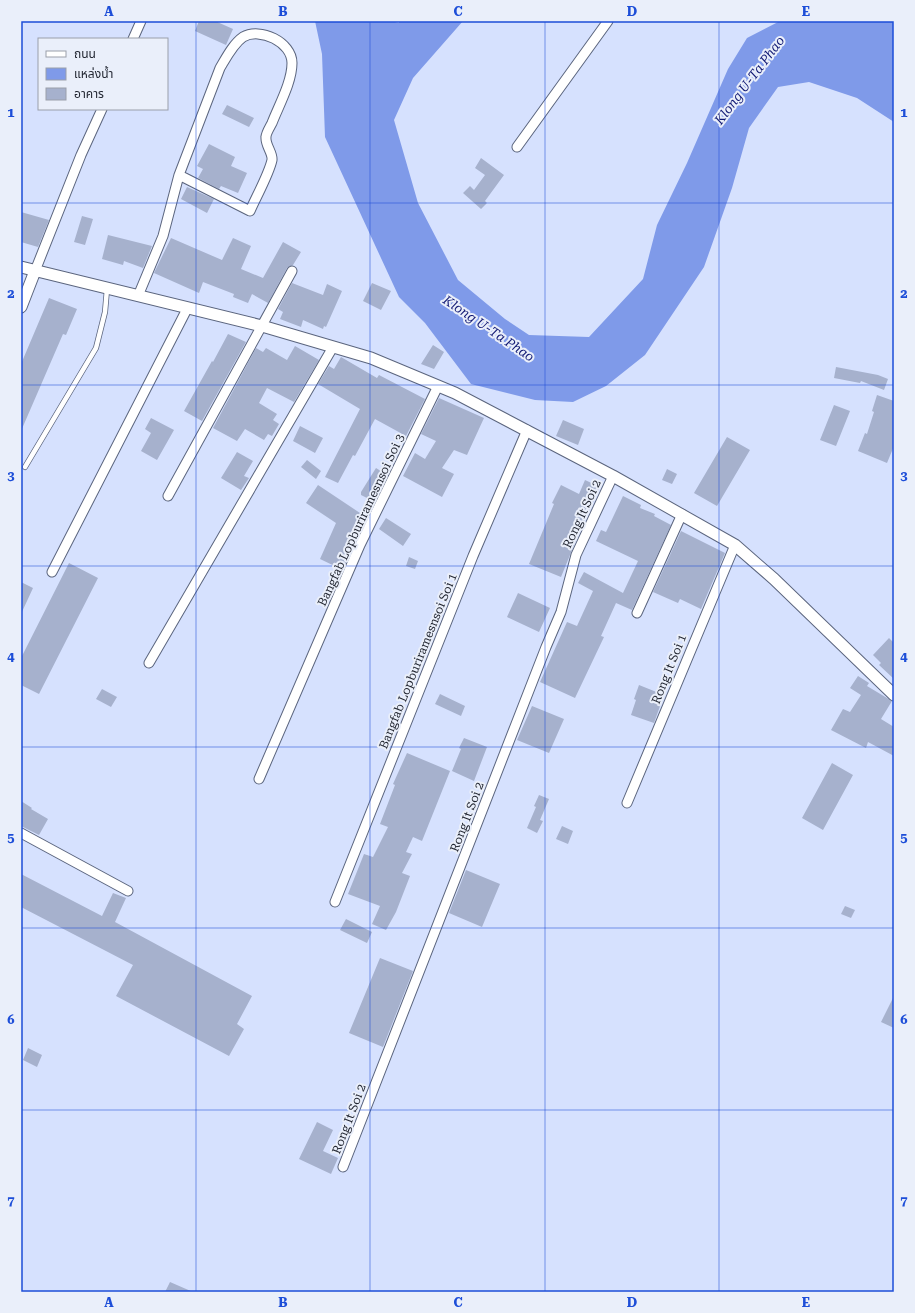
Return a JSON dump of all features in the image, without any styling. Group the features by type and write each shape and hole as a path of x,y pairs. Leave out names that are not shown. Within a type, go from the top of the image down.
{"street":[{"path":"132,38 140,21"},
{"path":"517,147 608,21"},
{"path":"138,296 163,236 179,175 220,68 233,48 242,38 252,33 262,34 286,48 291,56 292,63 289,78 266,137 272,159 250,211 179,175"},
{"path":"21,307 81,155 102,110"},
{"path":"21,267 35,272 262,326 371,358 438,386 527,430 613,476 735,545 774,579 894,696"},
{"path":"168,496 292,271"},
{"path":"52,572 187,309"},
{"path":"149,663 333,347"},
{"name":"Bangfab Lopburiramesnsoi Soi 3","path":"259,779 360,545 438,386"},
{"name":"Bangfab Lopburiramesnsoi Soi 1","path":"335,902 473,556 527,430"},
{"name":"Rong It Soi 2","path":"343,1167 546,647 562,612 576,555 613,476"},
{"path":"637,613 682,514"},
{"name":"Rong It Soi 1","path":"628,803 735,545"},
{"path":"21,833 128,891"}],"lane":[{"path":"25,467 96,348 105,312 107,289"}],"water":[{"name":"Klong U-Ta Phao","path":"315,21 391,21 399,23 399,21 463,21 413,78 394,120 418,203 458,280 505,319 529,335 589,337 643,279 657,225 687,163 728,69 747,38 780,21 894,21 894,122 857,98 809,82 778,87 749,128 732,188 704,267 645,355 606,386 573,402 535,400 471,384 425,323 399,297 325,137 322,54"}],"building":[{"path":"199,21 215,21 233,29 226,45 195,31"},
{"path":"227,105 254,118 249,127 222,114"},
{"path":"209,144 235,157 231,166 247,173 238,193 221,186 219,189 198,178 203,169 197,166"},
{"path":"481,158 504,175 485,201 487,203 481,209 463,193 470,186 474,190 485,175 475,168"},
{"path":"187,187 214,199 207,213 181,199"},
{"path":"21,212 49,220 38,247 21,242"},
{"path":"82,216 93,219 85,245 74,242"},
{"path":"108,235 152,246 143,268 124,261 123,265 102,259"},
{"path":"171,238 222,260 233,238 251,246 241,269 263,278 283,242 301,252 293,265 287,268 268,303 252,294 248,303 233,297 234,294 203,282 199,293 154,273"},
{"path":"292,283 323,295 327,284 342,291 326,327 324,326 323,329 303,320 301,327 280,319 283,312 278,309"},
{"path":"372,283 391,291 381,310 363,301"},
{"path":"49,298 77,309 66,335 63,334 21,431 21,364"},
{"path":"228,334 246,342 202,421 184,411"},
{"path":"433,345 444,352 434,369 421,364"},
{"path":"295,346 319,360 294,402 267,388 259,403 277,414 273,420 279,424 272,436 268,434 264,440 245,429 237,441 213,428 256,348 263,352 266,348 287,360"},
{"path":"341,357 377,378 379,375 425,399 406,436 375,419 355,456 353,455 338,483 325,477 360,409 318,384 329,366 334,369"},
{"path":"836,367 878,375 888,379 884,390 861,381 860,383 834,378"},
{"path":"877,395 894,401 894,446 887,463 858,451 865,433 867,434 874,412 872,411"},
{"path":"439,398 484,418 467,455 454,450 442,468 454,474 442,497 403,476 415,453 425,459 436,441 421,434"},
{"path":"834,405 850,411 836,446 820,440"},
{"path":"151,418 174,430 157,460 141,451 151,433 145,429"},
{"path":"563,420 584,429 578,445 556,436"},
{"path":"300,426 323,438 315,453 293,441"},
{"path":"727,437 750,450 717,506 694,493"},
{"path":"237,452 253,461 244,476 249,478 241,490 221,478"},
{"path":"307,460 321,471 316,479 301,467"},
{"path":"376,468 387,475 374,499 372,497 371,500 361,495 361,492"},
{"path":"667,469 677,474 672,484 662,480"},
{"path":"585,480 600,487 561,577 529,564 554,504 552,503 561,485 579,494"},
{"path":"318,485 366,517 349,542 354,544 343,570 320,559 336,523 306,503"},
{"path":"623,496 641,505 640,508 655,514 654,516 671,525 632,610 616,603 601,636 604,637 575,698 540,682 567,622 577,626 593,591 578,583 584,572 623,593 638,561 596,541 601,530 606,532"},
{"path":"386,518 411,534 403,546 379,529"},
{"path":"681,531 725,553 701,609 680,599 678,603 653,592"},
{"path":"409,557 418,561 415,569 406,566"},
{"path":"69,563 98,578 39,694 21,685 21,658"},
{"path":"21,582 33,588 21,614"},
{"path":"518,593 550,608 539,632 507,617"},
{"path":"889,638 894,643 894,679 879,665 881,663 873,655"},
{"path":"858,676 869,683 867,686 892,701 881,719 894,727 894,756 868,742 866,748 831,730 843,709 850,712 861,695 850,688"},
{"path":"639,685 664,695 654,723 631,715 636,700 634,699"},
{"path":"102,689 117,697 111,707 96,699"},
{"path":"440,694 465,706 461,716 435,704"},
{"path":"532,706 564,719 549,753 517,740"},
{"path":"464,738 487,747 474,781 452,771 461,749 459,748"},
{"path":"407,753 450,771 422,841 413,837 406,852 412,854 402,873 410,876 396,912 386,930 372,924 380,906 348,894 364,854 373,857 388,827 380,824 395,785 393,784"},
{"path":"832,763 853,775 823,830 802,818"},
{"path":"539,795 549,799 540,820 543,821 537,833 527,828 536,807 534,806"},
{"path":"21,801 48,819 39,835 21,826"},
{"path":"562,826 573,831 568,844 556,839"},
{"path":"466,870 500,884 482,927 449,913"},
{"path":"21,874 102,916 113,893 126,898 115,922 252,996 237,1024 244,1029 229,1056 116,996 133,965 21,907"},
{"path":"845,906 855,910 851,918 841,914"},
{"path":"346,919 372,932 367,943 340,930"},
{"path":"380,958 413,971 383,1047 349,1033"},
{"path":"894,996 894,1028 881,1022"},
{"path":"28,1048 42,1055 37,1067 23,1060"},
{"path":"317,1122 333,1130 323,1151 338,1158 331,1174 299,1159"},
{"path":"170,1282 193,1292 165,1292"}]}
